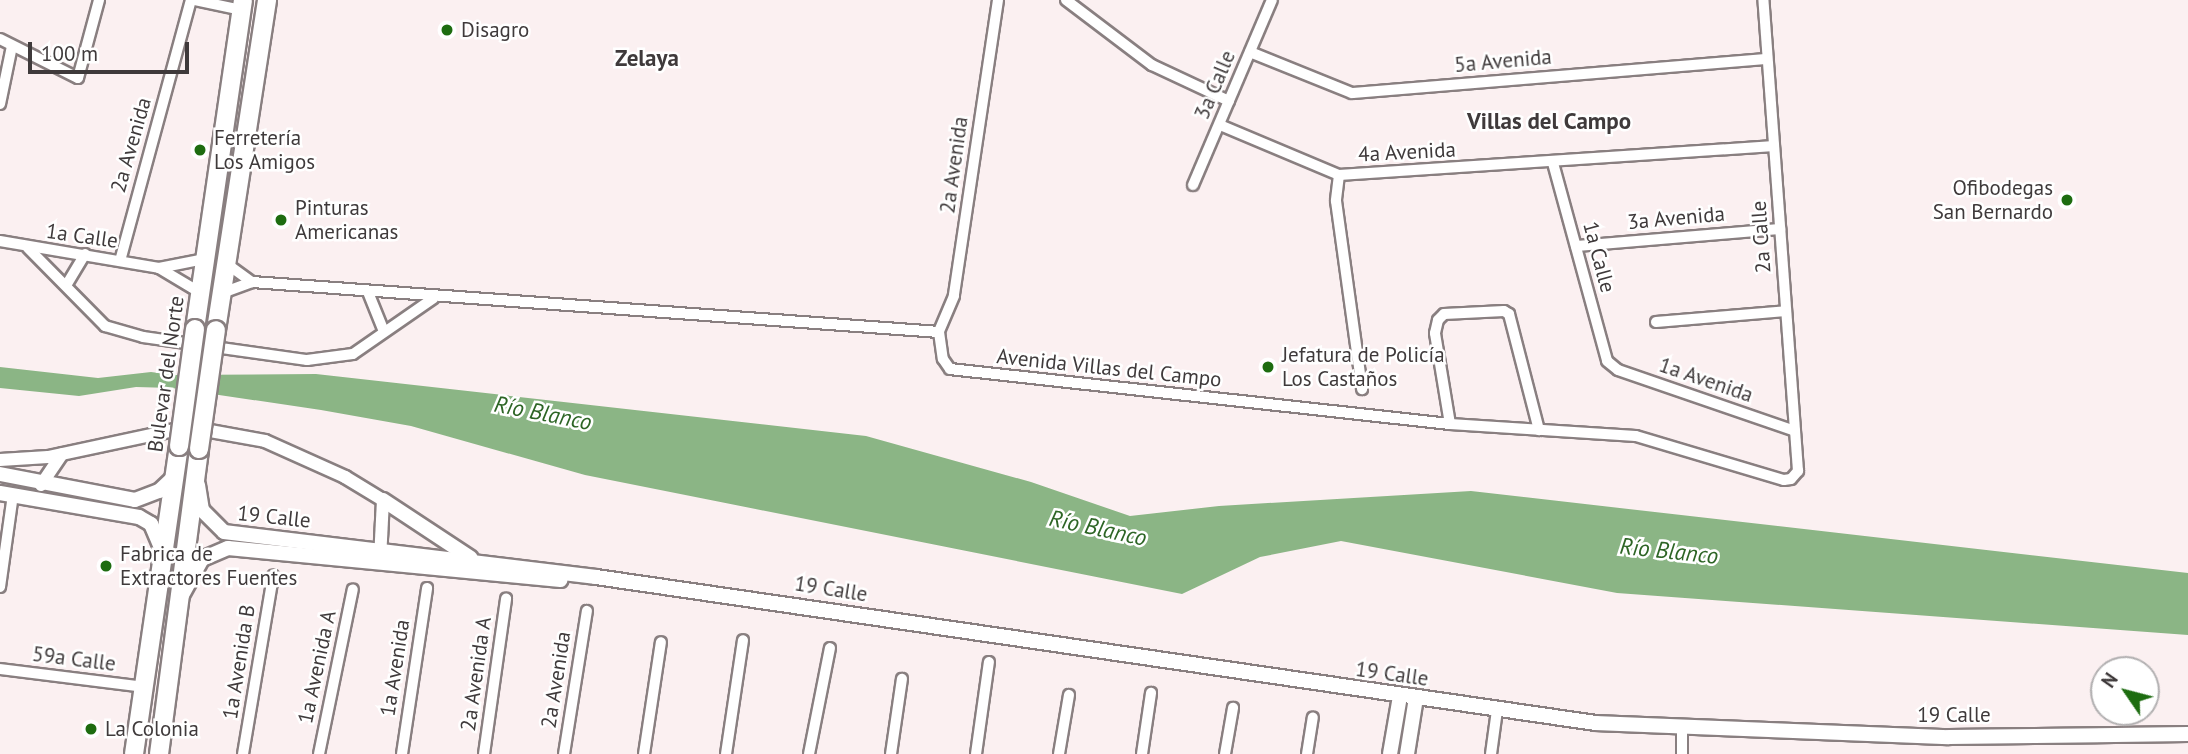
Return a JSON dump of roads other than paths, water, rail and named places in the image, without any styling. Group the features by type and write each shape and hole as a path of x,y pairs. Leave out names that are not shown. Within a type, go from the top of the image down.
{"highway":[{"name":"Bulevar del Norte","path":"159,754 216,330 267,0"},
{"name":"Bulevar del Norte","path":"134,754 242,5"}],"main road":[{"name":"19 Calle","path":"196,473 202,510 224,533 536,579 596,576"},
{"path":"0,474 102,498 142,499 174,477"},
{"path":"0,482 41,485"},
{"path":"6,494 139,517 157,532 163,557"},
{"path":"139,517 142,499"},
{"path":"383,500 475,561"},
{"name":"19 Calle","path":"179,598 202,559 228,548 475,561 596,576 1497,710 1682,730 1950,737 2188,734"},
{"path":"1390,754 1400,696"},
{"path":"1407,754 1416,698"}],"street":[{"path":"0,39 79,77 99,0"},
{"path":"192,0 242,5"},
{"name":"2a Avenida","path":"120,261 192,0"},
{"name":"2a Avenida","path":"939,332 954,296 998,0"},
{"path":"1066,0 1152,65 1229,101"},
{"name":"3a Calle","path":"1193,185 1272,0"},
{"name":"2a Calle","path":"1763,0 1780,229 1781,312 1798,471"},
{"path":"0,104 12,46"},
{"name":"5a Avenida","path":"1250,52 1352,93 1767,59"},
{"name":"4a Avenida","path":"1220,125 1339,174 1553,163 1774,146"},
{"name":"1a Calle","path":"1553,163 1607,361"},
{"path":"1339,174 1336,201 1362,389"},
{"name":"3a Avenida","path":"1576,246 1780,229"},
{"name":"1a Calle","path":"0,240 27,247 85,254 159,268 201,293"},
{"path":"27,247 67,284 105,326 143,337 307,360 353,354 383,329 434,298"},
{"path":"67,284 85,254"},
{"name":"1a Calle","path":"159,268 205,259"},
{"path":"227,264 251,282"},
{"path":"222,293 251,282 368,292 413,292 434,298 564,303 939,332"},
{"path":"368,292 383,329"},
{"path":"1450,424 1435,333 1438,320 1444,314 1504,311 1509,314 1539,430"},
{"path":"1656,322 1781,312"},
{"name":"Avenida Villas del Campo","path":"939,332 943,359 950,369 963,373 1450,424 1636,436 1784,480 1791,479 1798,471"},
{"name":"1a Avenida","path":"1607,361 1618,370 1795,430"},
{"path":"0,460 62,454 188,427 265,441 383,500 381,556"},
{"path":"41,485 62,454"},
{"path":"0,587 6,494"},
{"name":"1a Avenida B","path":"243,754 273,576"},
{"name":"1a Avenida","path":"402,754 427,588"},
{"name":"1a Avenida A","path":"318,754 353,589"},
{"name":"2a Avenida A","path":"484,754 506,599"},
{"name":"2a Avenida","path":"564,754 587,611"},
{"path":"726,754 743,640"},
{"path":"644,754 661,642"},
{"path":"809,754 830,648"},
{"path":"976,754 989,662"},
{"name":"59a Calle","path":"0,669 144,687"},
{"path":"891,754 902,679"},
{"path":"1142,754 1151,693"},
{"path":"1059,754 1069,695"},
{"path":"1225,754 1233,708"},
{"path":"1492,754 1497,710"},
{"path":"1307,754 1313,717"},
{"path":"1682,730 1682,754"}],"water":[{"name":"Río Blanco","path":"0,367 98,378 151,372 174,375 316,374 866,436 1031,482 1130,516 1219,506 1471,491 2188,573 2188,635 1617,593 1341,541 1260,557 1182,594 585,475 411,426 321,410 172,388 136,387 79,396 0,388"}],"place":[{"name":"Disagro","path":"447,30"},
{"name":"Ferretería Los Amigos","path":"200,150"},
{"name":"Ofibodegas San Bernardo","path":"2067,200"},
{"name":"Pinturas Americanas","path":"281,220"},
{"name":"Jefatura de Policía Los Castaños","path":"1268,367"},
{"name":"Fabrica de Extractores Fuentes","path":"106,566"},
{"name":"La Colonia","path":"91,729"}],"district":[{"name":"Zelaya","path":"647,58"},
{"name":"Villas del Campo","path":"1549,121"}]}
